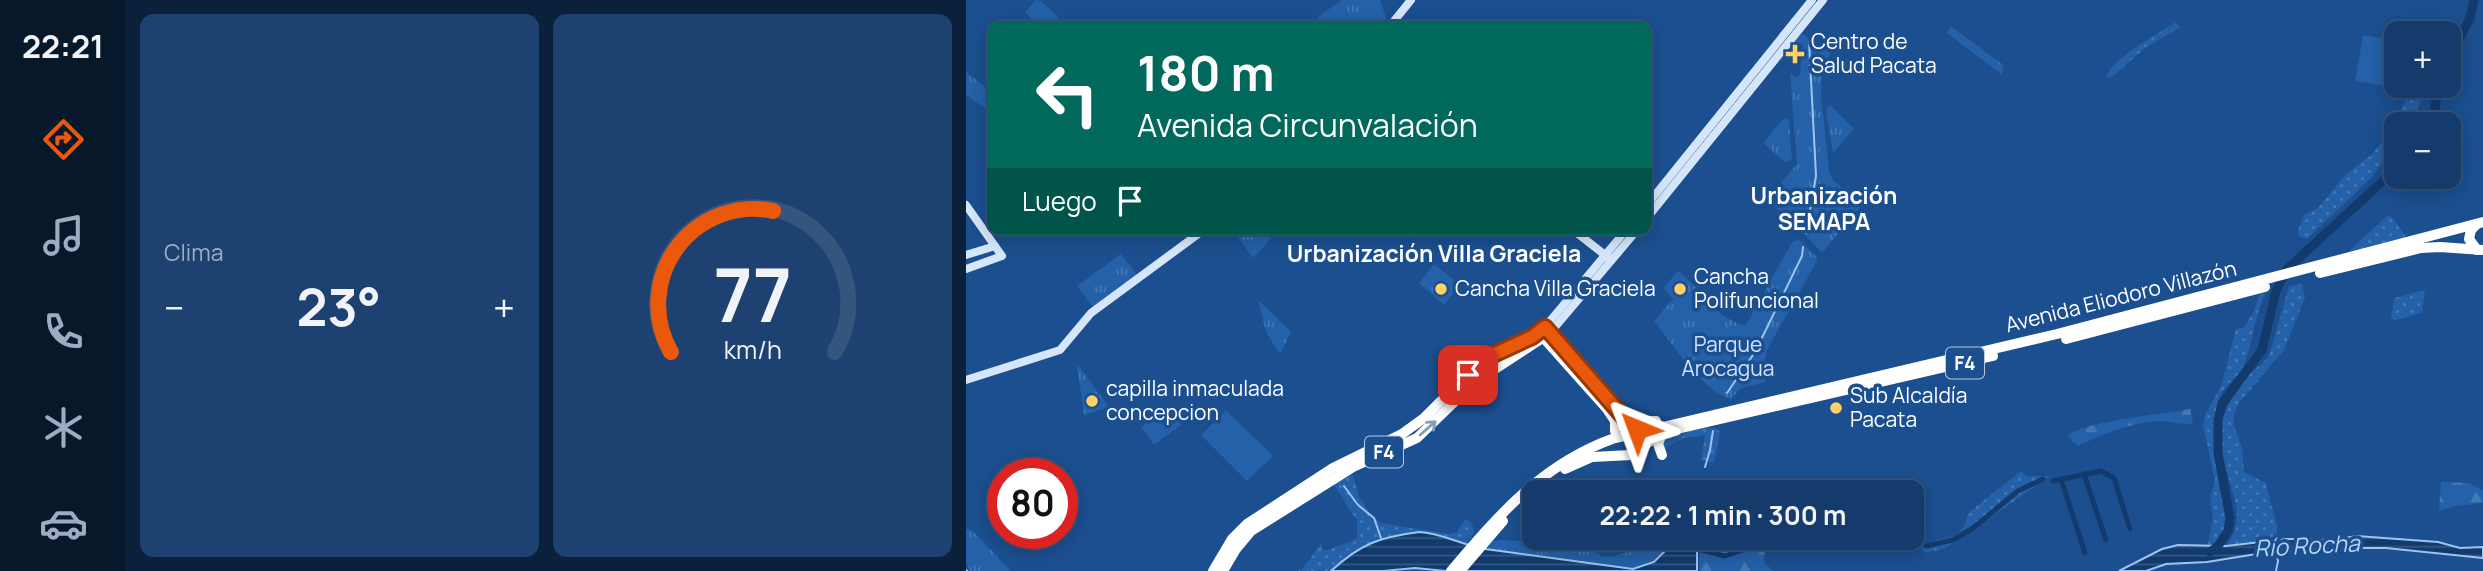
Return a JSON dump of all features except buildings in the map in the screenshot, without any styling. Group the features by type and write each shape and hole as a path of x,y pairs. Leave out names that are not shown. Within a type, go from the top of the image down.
{"highway":[{"name":"F4","path":"2480,223 2471,230 2469,239 2480,250"},
{"name":"Avenida Eliodoro Villazón","path":"1640,448 1662,434 2100,331 2480,223"},
{"name":"Avenida Eliodoro Villazón","path":"2295,276 2421,248 2480,250"},
{"name":"Avenida Eliodoro Villazón","path":"1460,571 1507,507 1536,481 1567,460 1614,435 2269,283"},
{"name":"F4","path":"1545,333 1635,429"},
{"name":"F4","path":"1213,571 1232,539 1247,524 1332,468 1402,434 1424,418 1487,360 1545,333"},
{"name":"F4","path":"1223,571 1251,531 1353,467 1417,438 1475,382 1545,333"},
{"path":"1545,333 1608,409 1615,421 1614,447 1621,454"},
{"name":"F4","path":"1617,410 1635,420 1646,422 1705,411 1721,412"},
{"path":"1635,429 1642,439 1640,448"},
{"path":"1662,434 1658,444 1662,455"},
{"name":"F4","path":"1621,454 1631,455 1640,448"},
{"name":"Avenida Eliodoro Villazón","path":"1451,571 1525,498 1553,477 1584,459 1621,454"}],"main road":[{"path":"1394,21 1411,0"},
{"path":"1652,199 1815,2"},
{"path":"1652,212 1815,2"},
{"path":"966,205 987,235"},
{"path":"966,269 1002,257 987,235"},
{"path":"966,380 1060,350 1091,313 1197,235"},
{"path":"1579,235 1609,259"},
{"path":"1609,259 1623,235"},
{"path":"1545,333 1632,235"},
{"path":"966,255 995,246"}],"green space":[{"path":"1036,0 1041,1 1063,21 1034,21 1025,12"},
{"path":"1342,0 1380,0 1387,21 1317,21 1319,16"},
{"path":"2176,22 2180,27 2145,48 2106,79 2109,72 2125,56"},
{"path":"1951,26 2003,65 2002,75 1947,33"},
{"path":"1800,32 1830,53 1822,72 1821,94 1829,171 1833,180 1862,205 1822,253 1767,200 1797,164 1790,73 1796,77 1800,75 1803,45 1797,42 1781,61 1777,58"},
{"path":"2363,35 2384,38 2384,86 2355,81"},
{"path":"966,72 987,88 987,107 985,108 966,95"},
{"path":"2407,98 2422,98 2416,112 2399,112"},
{"path":"1830,105 1854,129 1833,153 1826,109"},
{"path":"1784,118 1789,120 1792,159 1786,163 1763,143"},
{"path":"2384,140 2384,161 2372,177 2307,239 2299,236 2298,230 2305,214 2318,208 2345,175 2370,156"},
{"path":"2388,215 2408,238 2349,251"},
{"path":"1236,235 1274,235 1253,258"},
{"name":"Parque Arocagua","path":"1798,239 1817,257 1817,261 1767,350 1762,370 1766,382 1741,388 1731,399 1720,395 1689,366 1654,321 1673,299 1663,288 1678,271 1707,297 1707,302 1715,309 1731,320 1746,325 1792,242"},
{"path":"1121,254 1137,275 1093,307 1077,286"},
{"path":"1434,264 1460,285 1444,305 1419,283"},
{"path":"2302,284 2305,298 2284,350 2238,404 2234,415 2234,425 2242,448 2244,472 2266,483 2277,527 2277,541 2226,546 2236,527 2237,514 2221,444 2220,430 2224,415 2241,383 2269,356 2289,286"},
{"path":"2425,290 2422,313 2395,320 2391,318 2394,298"},
{"path":"2266,293 2244,366 2222,392 2217,406 2215,443 2227,516 2225,529 2219,539 2208,545 2213,518 2210,498 2215,480 2203,425 2205,415 2221,386 2236,329 2244,328 2260,294"},
{"path":"1258,300 1291,332 1279,353 1266,332"},
{"path":"1732,324 1752,340 1725,377 1704,362"},
{"path":"1078,365 1109,407 1084,415"},
{"path":"1168,407 1181,425 1154,445 1141,427"},
{"path":"2190,409 2193,423 2160,421 2128,426 2078,446 2068,436 2106,422"},
{"path":"1226,410 1273,456 1247,481 1201,435"},
{"path":"1701,427 1716,428 1720,432 1714,463 1701,460 1705,435 1684,438 1662,449 1661,442 1666,436"},
{"path":"2021,471 2027,476 2050,476 1952,544 1924,553 1924,547 1929,543 1961,531 1968,513"},
{"path":"1353,475 1359,496 1380,523 1450,534 1457,532 1465,519 1472,523 1474,532 1471,538 1462,545 1438,534 1419,532 1347,556 1331,571 1298,571 1321,544 1324,551 1357,537 1357,521 1334,485 1337,480"},
{"path":"2441,482 2469,483 2483,490 2483,503 2439,511"},
{"path":"966,529 972,530 987,549 1011,571 970,571 966,562"},
{"path":"1501,540 1522,541 1522,550 1594,550 1605,557 1629,551 1665,550 1653,562 1633,569 1486,550 1493,541"},
{"path":"1700,550 1765,550 1764,563 1774,571 1699,571"}],"water":[{"path":"1419,532 1485,549 1633,569 1654,562 1666,550 1697,550 1697,571 1446,571 1415,568 1331,571 1361,548 1393,536"},
{"name":"Río Rocha","path":"2357,536 2438,542 2460,548 2483,547 2483,558 2386,548 2347,548 2275,551 2207,562 2166,564 2146,571 2119,571 2162,549 2178,545 2226,546 2287,539 2332,540"}],"waterway":[{"path":"2461,36 2470,18 2474,0"},
{"path":"1806,233 1816,176 1809,41"},
{"path":"2434,112 2437,98"},
{"path":"2210,552 2218,546 2228,531 2230,518 2218,453 2218,420 2222,404 2262,350 2276,291 2287,269 2384,180"},
{"path":"1727,393 1755,352 1802,256 1803,247"},
{"path":"1705,467 1713,431"},
{"path":"2053,481 2101,471 2114,478 2130,529"},
{"path":"2084,474 2106,540"},
{"path":"1926,546 1953,540 1973,528 2018,491 2043,479"},
{"path":"2061,479 2085,553"},
{"path":"1344,486 1358,505 1374,518 1381,538"},
{"path":"1701,550 1725,556 1743,550"},
{"path":"2276,551 2276,571"}],"place":[{"name":"Centro de Salud Pacata","path":"1795,54"},
{"name":"Cancha Villa Graciela","path":"1441,289"},
{"name":"Cancha Polifuncional","path":"1680,289"},
{"name":"capilla inmaculada concepcion","path":"1092,401"},
{"name":"Sub Alcaldía Pacata","path":"1836,408"}],"district":[{"name":"Urbanización SEMAPA","path":"1824,209"},
{"name":"Urbanización Villa Graciela","path":"1434,254"}],"route":[{"path":"1468,375 1493,355 1532,337 1545,327 1626,420 1637,429"}]}
